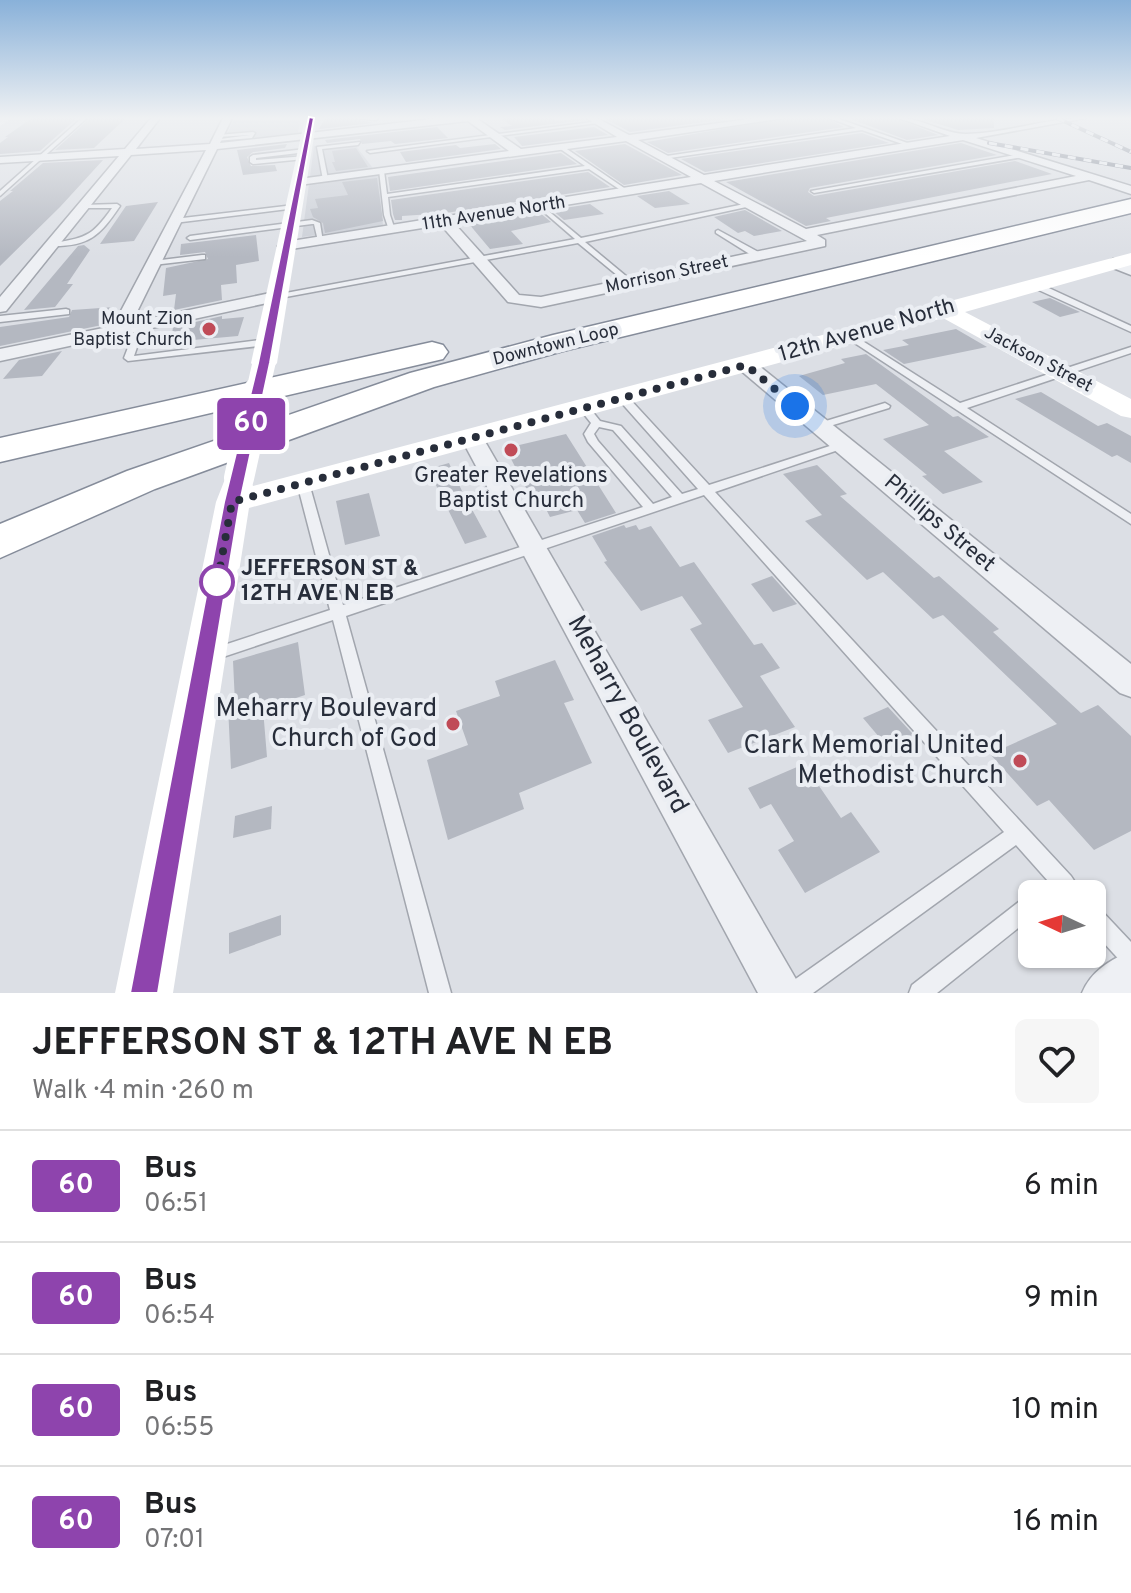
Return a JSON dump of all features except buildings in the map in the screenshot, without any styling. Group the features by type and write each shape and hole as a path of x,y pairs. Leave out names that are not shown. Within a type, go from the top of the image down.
{"highway":[{"name":"Downtown Loop","path":"0,450 1126,196"},
{"name":"Downtown Loop","path":"0,542 141,480 237,475 422,380 1126,196"},
{"path":"0,464 188,409"},
{"path":"0,572 97,515 237,475"}],"street":[{"path":"0,307 118,164"},
{"path":"120,329 203,164"},
{"path":"144,993 237,475 266,353 301,164"},
{"path":"299,182 433,164"},
{"path":"676,164 803,234 1089,177"},
{"name":"11th Avenue North","path":"285,246 796,164"},
{"path":"1048,164 1089,177 1126,196"},
{"path":"446,222 480,260"},
{"name":"Morrison Street","path":"480,260 514,299 541,302 820,243 803,234"},
{"name":"12th Avenue North","path":"237,475 303,483 472,438 590,415 623,398 1035,285 1125,264"},
{"path":"0,355 275,297"},
{"name":"Jackson Street","path":"945,310 1131,410"},
{"name":"Phillips Street","path":"746,365 1131,683"},
{"name":"Meharry Boulevard","path":"472,438 782,993"},
{"path":"1104,993 1131,972"}],"lane":[{"path":"0,194 35,164"},
{"path":"312,164 325,179"},
{"path":"379,164 383,171 392,230"},
{"path":"587,164 627,192"},
{"path":"814,191 972,164"},
{"path":"385,196 591,167"},
{"path":"275,297 581,241 749,205"},
{"path":"51,245 86,241 95,236 117,206 83,206"},
{"path":"540,206 629,283"},
{"path":"174,221 292,215 317,223 321,241"},
{"path":"190,238 292,215"},
{"path":"718,232 759,256"},
{"path":"153,263 202,257"},
{"path":"1035,285 1131,329"},
{"path":"0,319 66,312"},
{"path":"141,324 131,359 266,353"},
{"path":"850,336 1131,520"},
{"path":"958,407 1131,350"},
{"path":"623,398 1060,880"},
{"path":"820,426 885,406"},
{"path":"651,509 593,442 589,434 590,415 617,428 680,499"},
{"path":"204,657 843,445"},
{"path":"303,483 440,993"},
{"path":"795,993 1018,833"},
{"path":"920,993 1018,915"},
{"path":"1106,930 1131,958"}],"shaded area":[{"path":"312,164 370,164 378,175 383,226 302,237"}],"railway":[{"path":"1110,164 1131,168"}],"bus line":[{"name":"60","path":"144,993 232,502 264,363 302,164"}],"place":[{"name":"Mount Zion Baptist Church","path":"209,329"},
{"name":"Greater Revelations Baptist Church","path":"511,450"},
{"name":"JEFFERSON ST & 12TH AVE N EB","path":"217,582"},
{"name":"Meharry Boulevard Church of God","path":"453,724"},
{"name":"Clark Memorial United Methodist Church","path":"1020,761"}],"route":[{"path":"217,582 215,595 232,502 746,365 795,406"}]}
